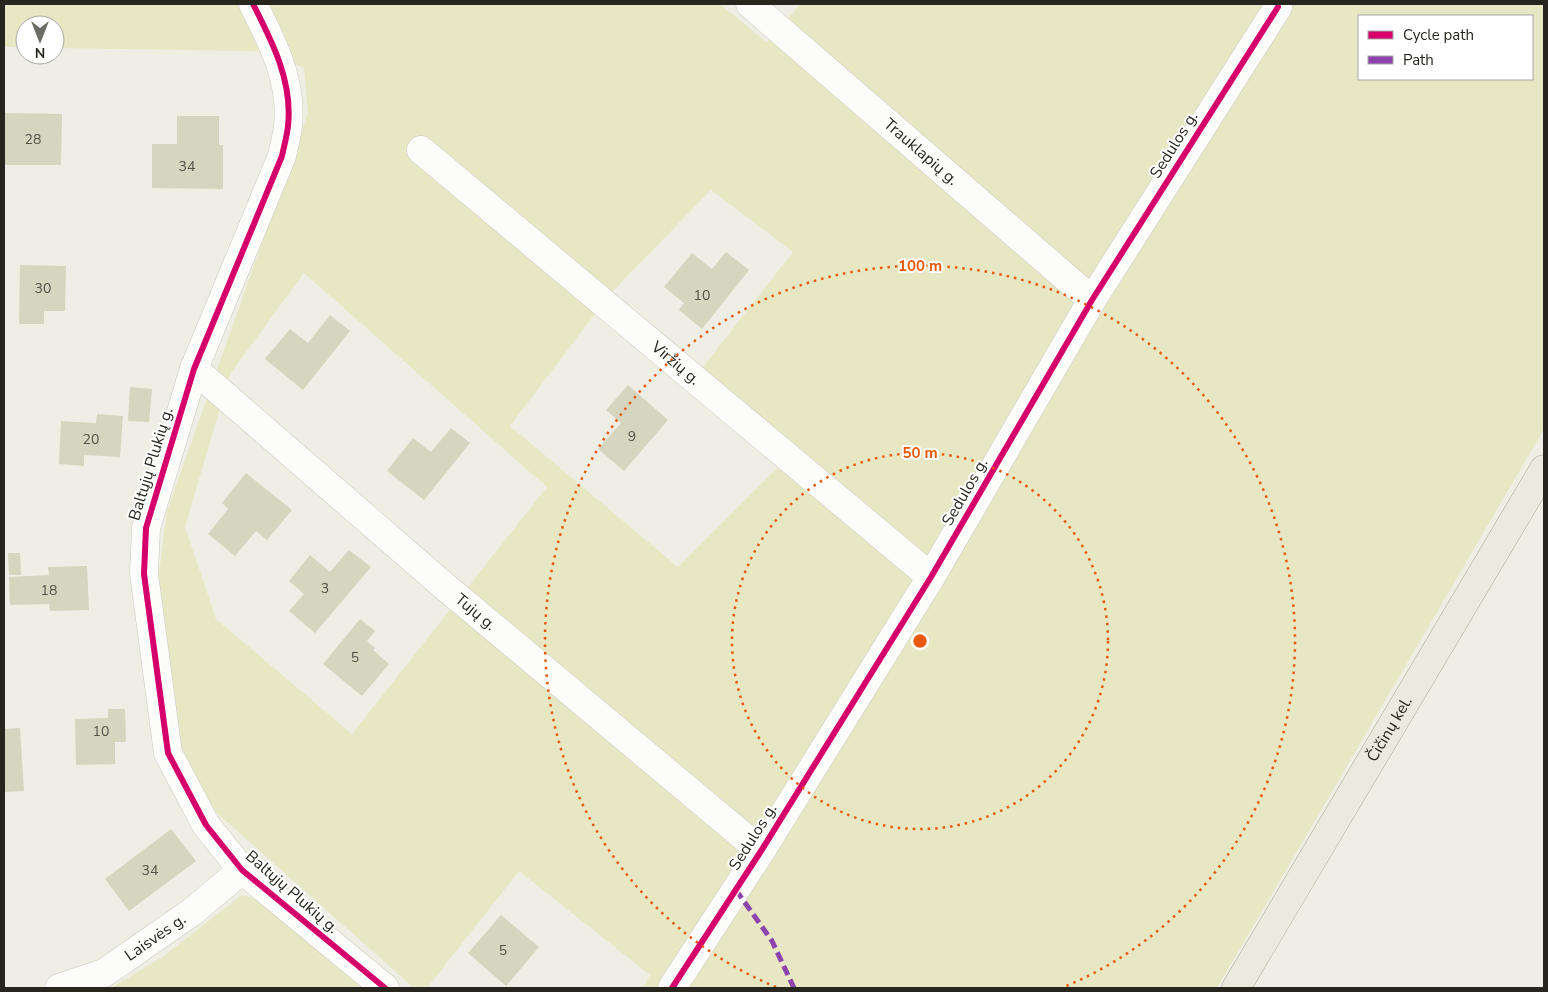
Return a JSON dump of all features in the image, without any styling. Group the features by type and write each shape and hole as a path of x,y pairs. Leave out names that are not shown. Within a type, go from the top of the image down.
{"main road":[{"name":"Čičinų kel.","path":"1236,988 1544,469"}],"street":[{"name":"Baltųjų Plukių g.","path":"253,4 276,50 287,93 288,125 282,156 194,370 146,528 144,574 168,753 206,825 242,870 385,988"},
{"name":"Trauklapių g.","path":"750,4 1092,300"},
{"name":"Sedulos g.","path":"672,988 762,851 931,577 1092,300 1278,7"},
{"name":"Viržių g.","path":"421,150 931,577"},
{"name":"Tujų g.","path":"194,370 451,591 762,851"},
{"name":"Laisvės g.","path":"59,988 104,973 192,912 242,870"}],"green space":[{"path":"4,4 720,4 766,42 801,4 1544,4 1544,429 1217,988 643,988 650,975 519,871 427,988 414,988 217,813 177,749 158,581 167,511 308,113 304,68 260,51 65,48 65,15 15,15 15,47 4,47","holes":["711,190 793,252 699,372 796,449 678,567 510,426 610,294","304,273 547,487 352,734 216,619 185,527 230,374"]},
{"path":"242,895 275,905 373,988 111,988 164,956"}],"building":[{"path":"4,113 62,114 61,165 4,165"},
{"path":"177,116 219,116 219,145 223,145 223,189 152,188 152,144 177,144"},
{"path":"726,252 749,270 702,329 679,310 684,303 664,287 692,253 712,269"},
{"path":"20,265 66,266 65,311 44,311 44,324 19,324"},
{"path":"330,315 350,331 303,390 265,359 290,329 308,343"},
{"path":"628,385 668,420 624,471 598,449 621,423 606,410"},
{"path":"130,387 152,389 149,422 128,421"},
{"path":"97,414 123,416 120,457 84,455 84,466 59,464 61,421 96,423"},
{"path":"451,428 470,443 424,500 387,471 413,438 431,452"},
{"path":"246,473 292,510 267,540 256,531 235,556 208,534 228,509 222,503"},
{"path":"349,550 371,567 315,633 289,611 304,594 289,581 310,555 330,572"},
{"path":"8,553 20,553 21,575 9,575"},
{"path":"87,566 89,610 50,611 49,604 10,605 9,577 49,575 48,567"},
{"path":"360,619 375,631 367,641 375,648 373,650 389,664 362,696 323,664"},
{"path":"108,709 125,709 126,742 115,742 115,764 76,765 75,719 108,718"},
{"path":"20,728 24,791 4,792 4,729"},
{"path":"171,829 196,861 129,911 105,879"},
{"path":"501,915 539,947 506,986 468,953"}],"marked path":[{"path":"736,890 772,941 794,988"}],"cycle path":[{"path":"253,4 280,62 287,94 288,126 282,156 194,369 146,528 144,574 168,753 206,825 242,870 385,988"},
{"path":"672,988 761,851 931,577 1092,300 1278,7"}]}
